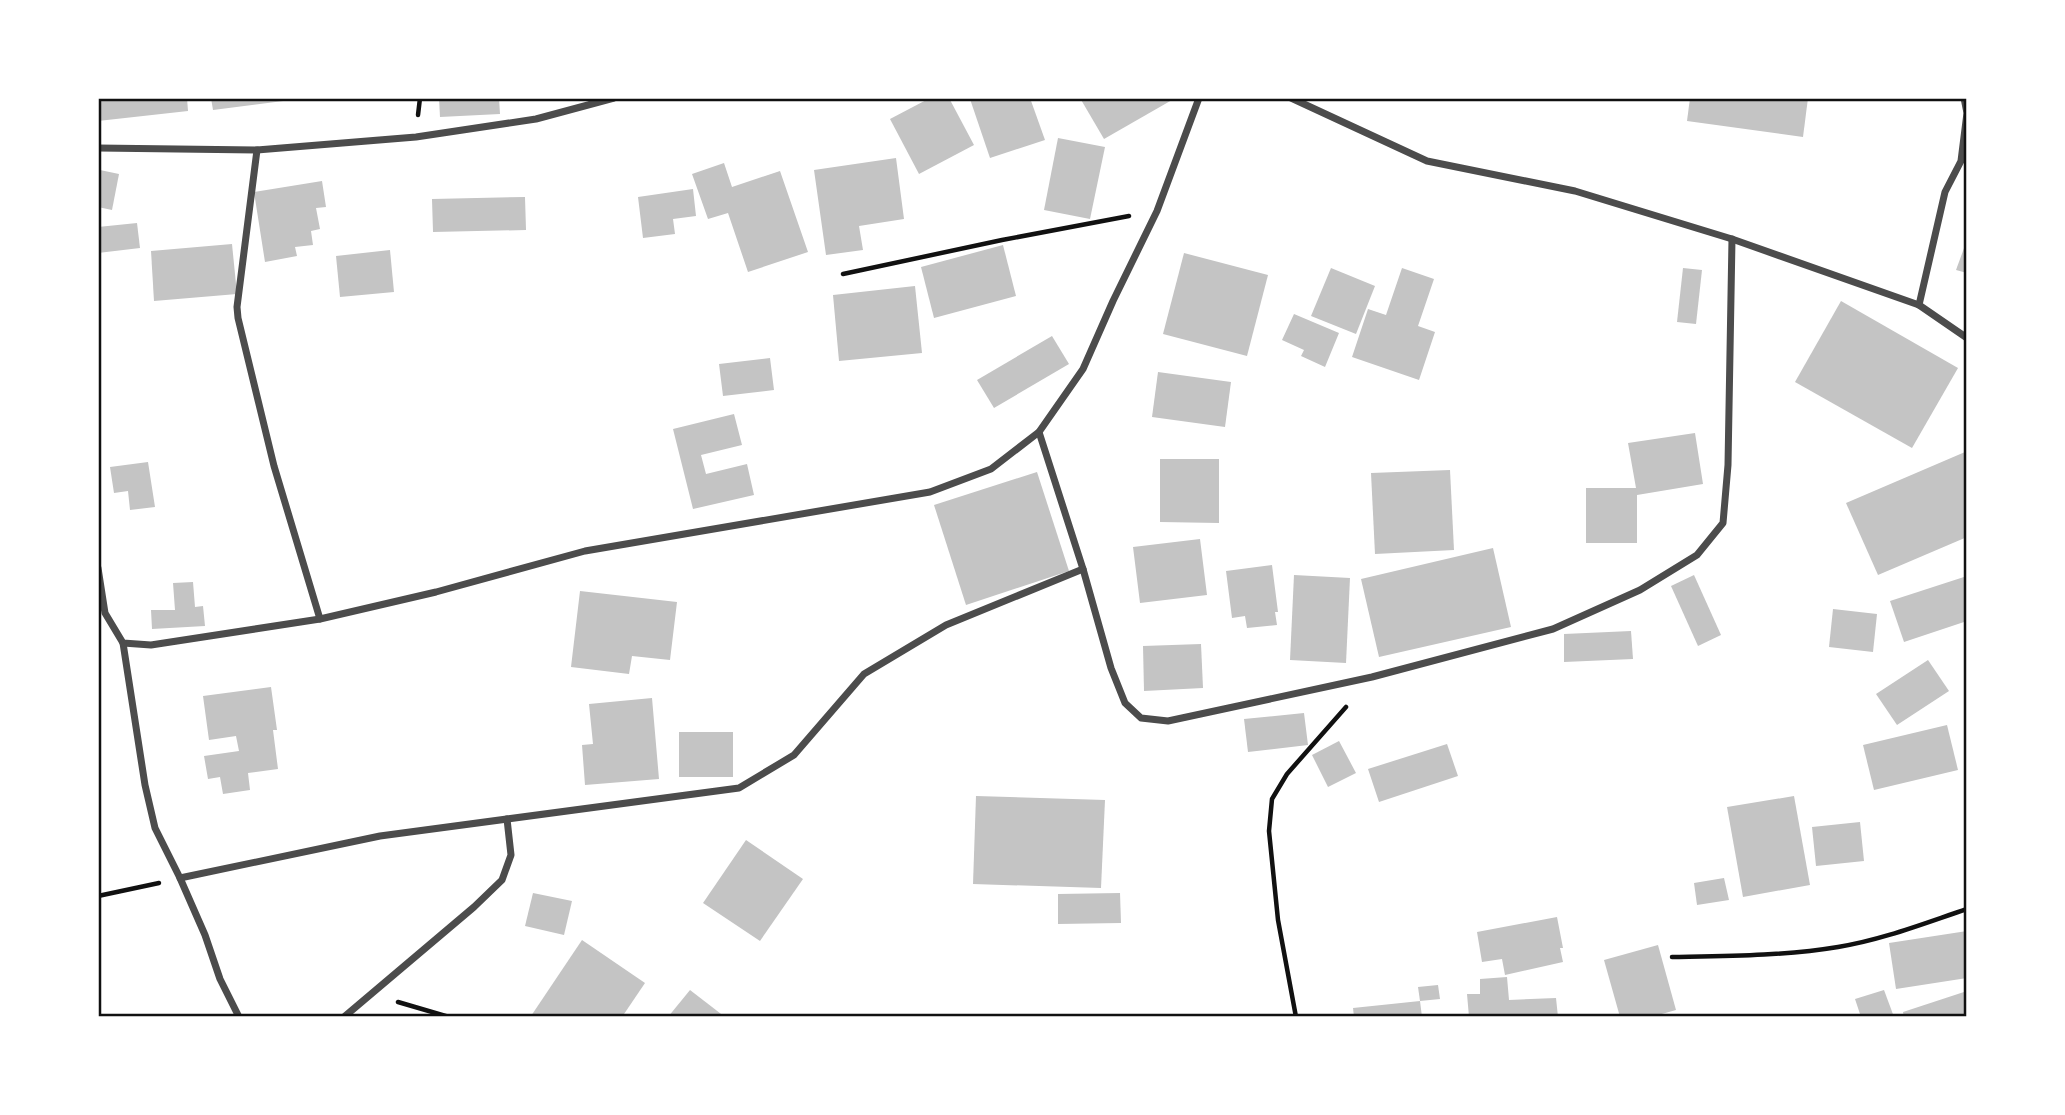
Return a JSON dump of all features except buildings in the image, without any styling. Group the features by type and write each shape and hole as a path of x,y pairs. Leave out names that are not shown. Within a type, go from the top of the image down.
{"street":[{"path":"98,148 257,150 416,137 536,119 614,98"},
{"path":"122,643 151,645 320,619 436,592 584,551 930,492 990,469 1039,432 1083,369 1157,211 1199,98"},
{"path":"1291,98 1427,161 1575,191 1732,239 1919,305 1967,338"},
{"path":"1919,305 1945,192 1961,161 1967,113 1964,98"},
{"path":"257,150 237,307 238,318 274,466 320,619"},
{"path":"1039,432 1083,569 1111,668 1125,703 1141,718 1168,722 1373,677 1553,629 1640,590 1697,555 1723,523 1728,465 1732,239"},
{"path":"98,568 105,613 122,643 145,785 155,828 180,878 205,935 220,979 239,1017"},
{"path":"180,878 380,836 738,788 794,755 864,674 946,625 1083,569"},
{"path":"344,1017 502,880 511,855 507,819"}],"path":[{"path":"843,274 1157,211"},
{"path":"1296,1017 1278,920 1269,831 1272,799 1287,774 1373,677"},
{"path":"98,896 180,878"},
{"path":"1672,957 1766,955 1839,947 1905,930 1967,909"},
{"path":"370,994 449,1017"}]}
